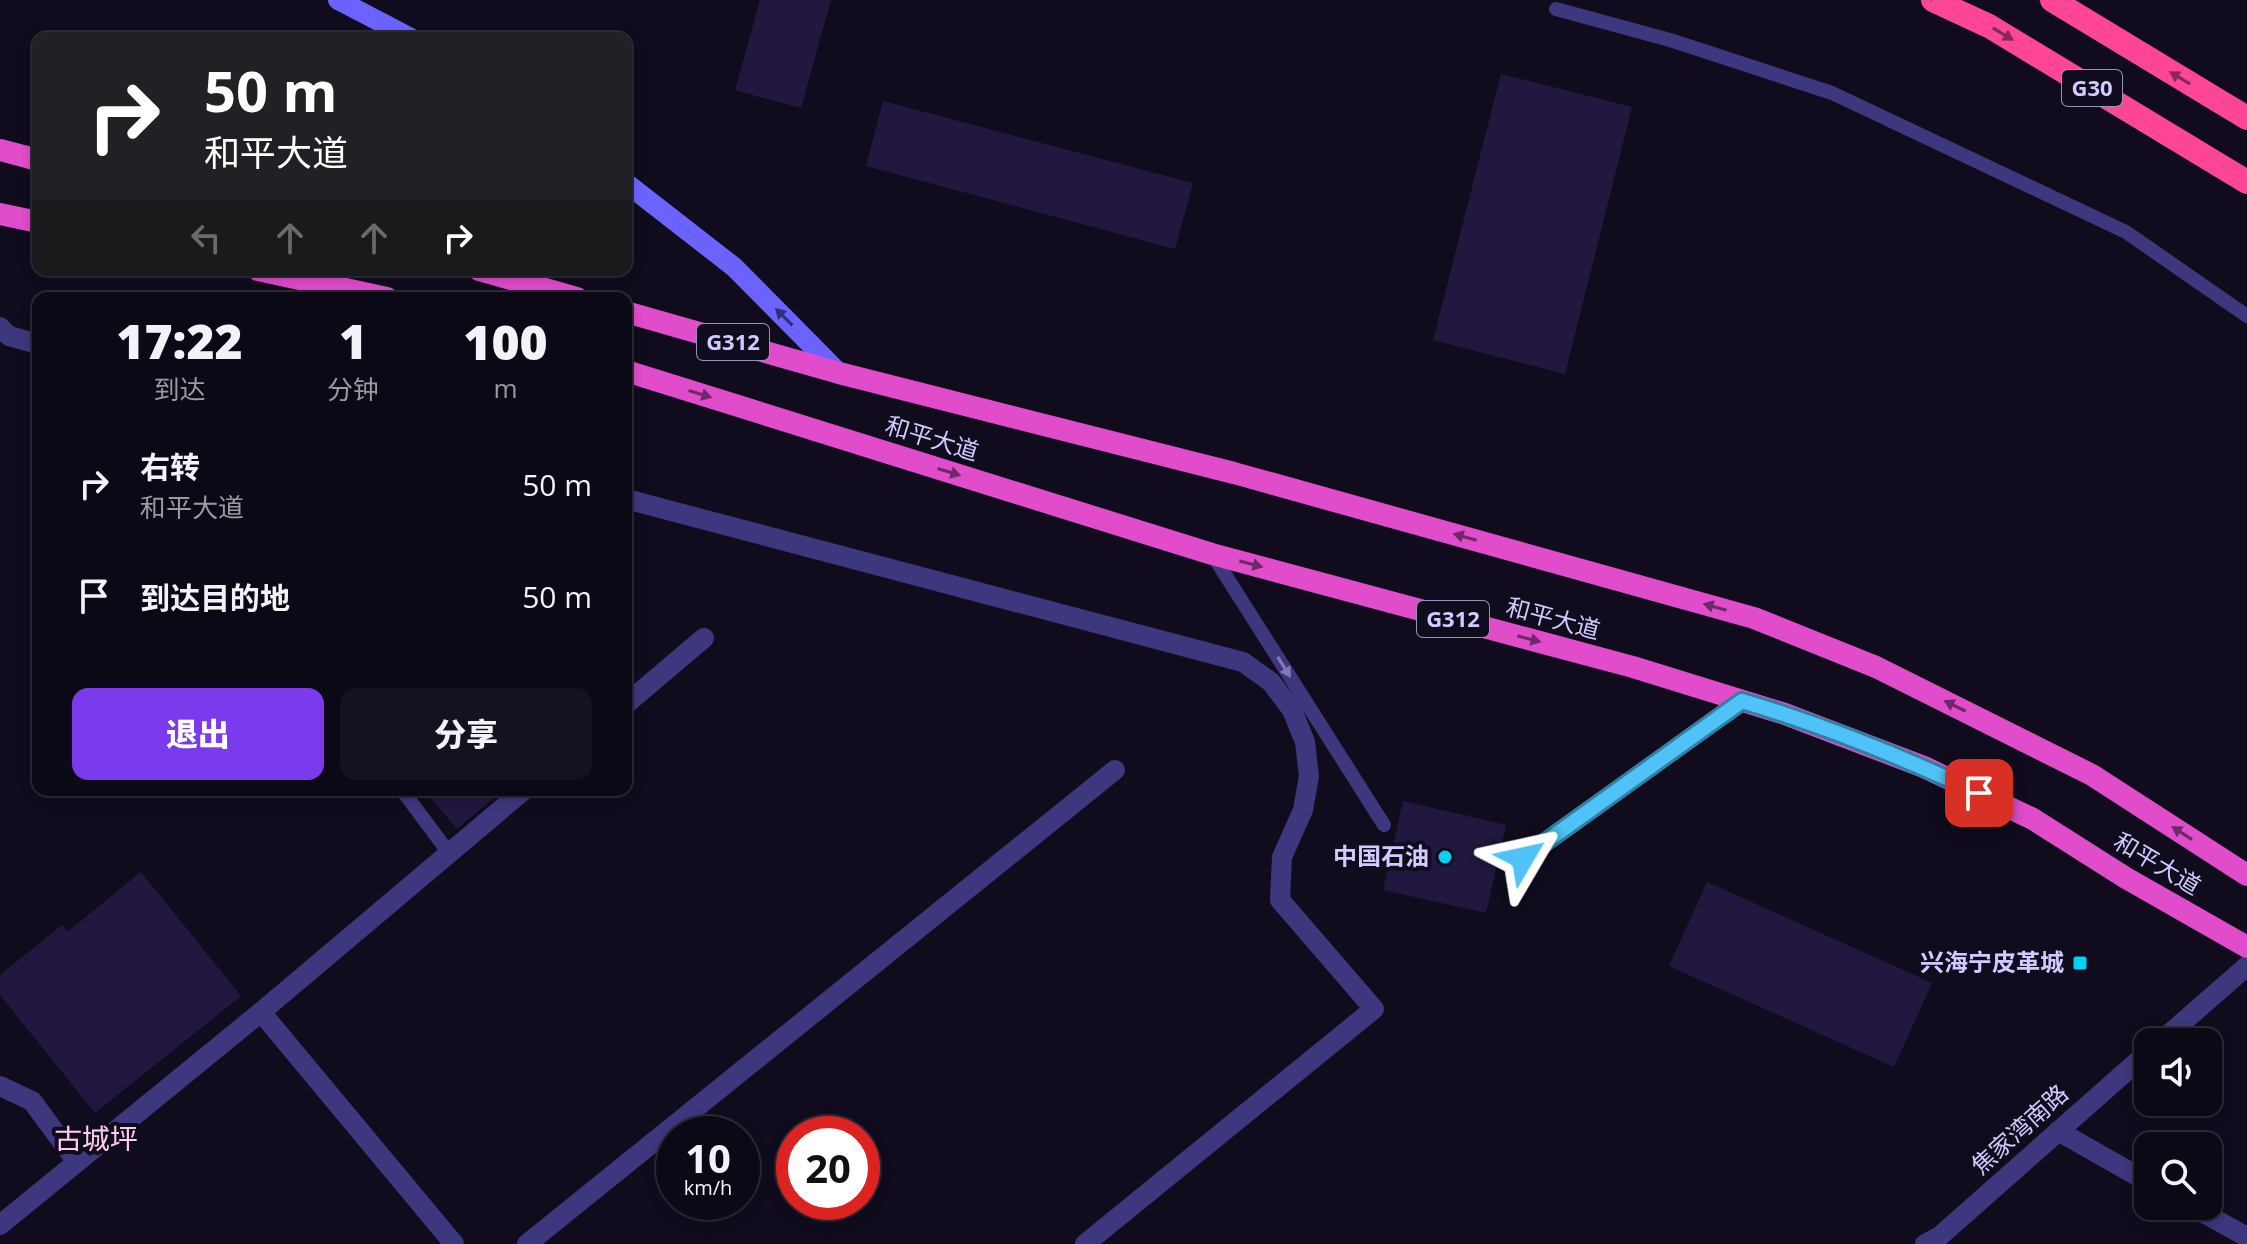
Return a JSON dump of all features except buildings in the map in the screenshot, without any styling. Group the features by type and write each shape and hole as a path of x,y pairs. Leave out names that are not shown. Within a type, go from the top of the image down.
{"highway":[{"name":"G30","path":"1933,0 1989,26 2247,182"},
{"name":"G30","path":"2052,0 2247,118"},
{"path":"0,150 32,158"},
{"path":"0,214 32,221"},
{"path":"286,276 359,292"},
{"path":"500,276 556,292"},
{"name":"和平大道","path":"632,314 839,373 1234,473 1754,618 1876,667 2092,775 2247,875"},
{"name":"和平大道","path":"632,373 1212,554 1633,667 1785,714 1924,767 2033,819 2126,878 2247,947"}],"main road":[{"path":"338,0 399,32"},
{"path":"632,188 734,267 839,373"}],"street":[{"path":"0,327 9,336 32,342"},
{"path":"632,501 1243,662 1271,682 1292,710 1305,742 1309,776 1303,810 1282,857 1280,900 1374,1009 1085,1244"},
{"path":"632,699 704,638"},
{"path":"527,1244 1115,770"},
{"path":"0,1225 261,1012 517,796"},
{"path":"2176,1028 2247,966"},
{"path":"261,1012 454,1244"},
{"name":"焦家湾南路","path":"1925,1244 1940,1236 2134,1064"},
{"path":"0,1086 32,1101 77,1162"},
{"path":"2058,1131 2134,1174"},
{"path":"2216,1220 2247,1237"}],"lane":[{"path":"1556,9 1670,40 1832,93 2126,232 2247,316"},
{"path":"1212,554 1384,825"},
{"path":"1523,858 1742,701"},
{"path":"406,796 449,853"}],"place":[{"name":"中国石油","path":"1445,857"},
{"name":"兴海宁皮革城","path":"2080,963"}],"district":[{"name":"古城坪","path":"96,1139"}],"route":[{"path":"1523,858 1742,701 1785,714 1924,767 1979,793"}]}
